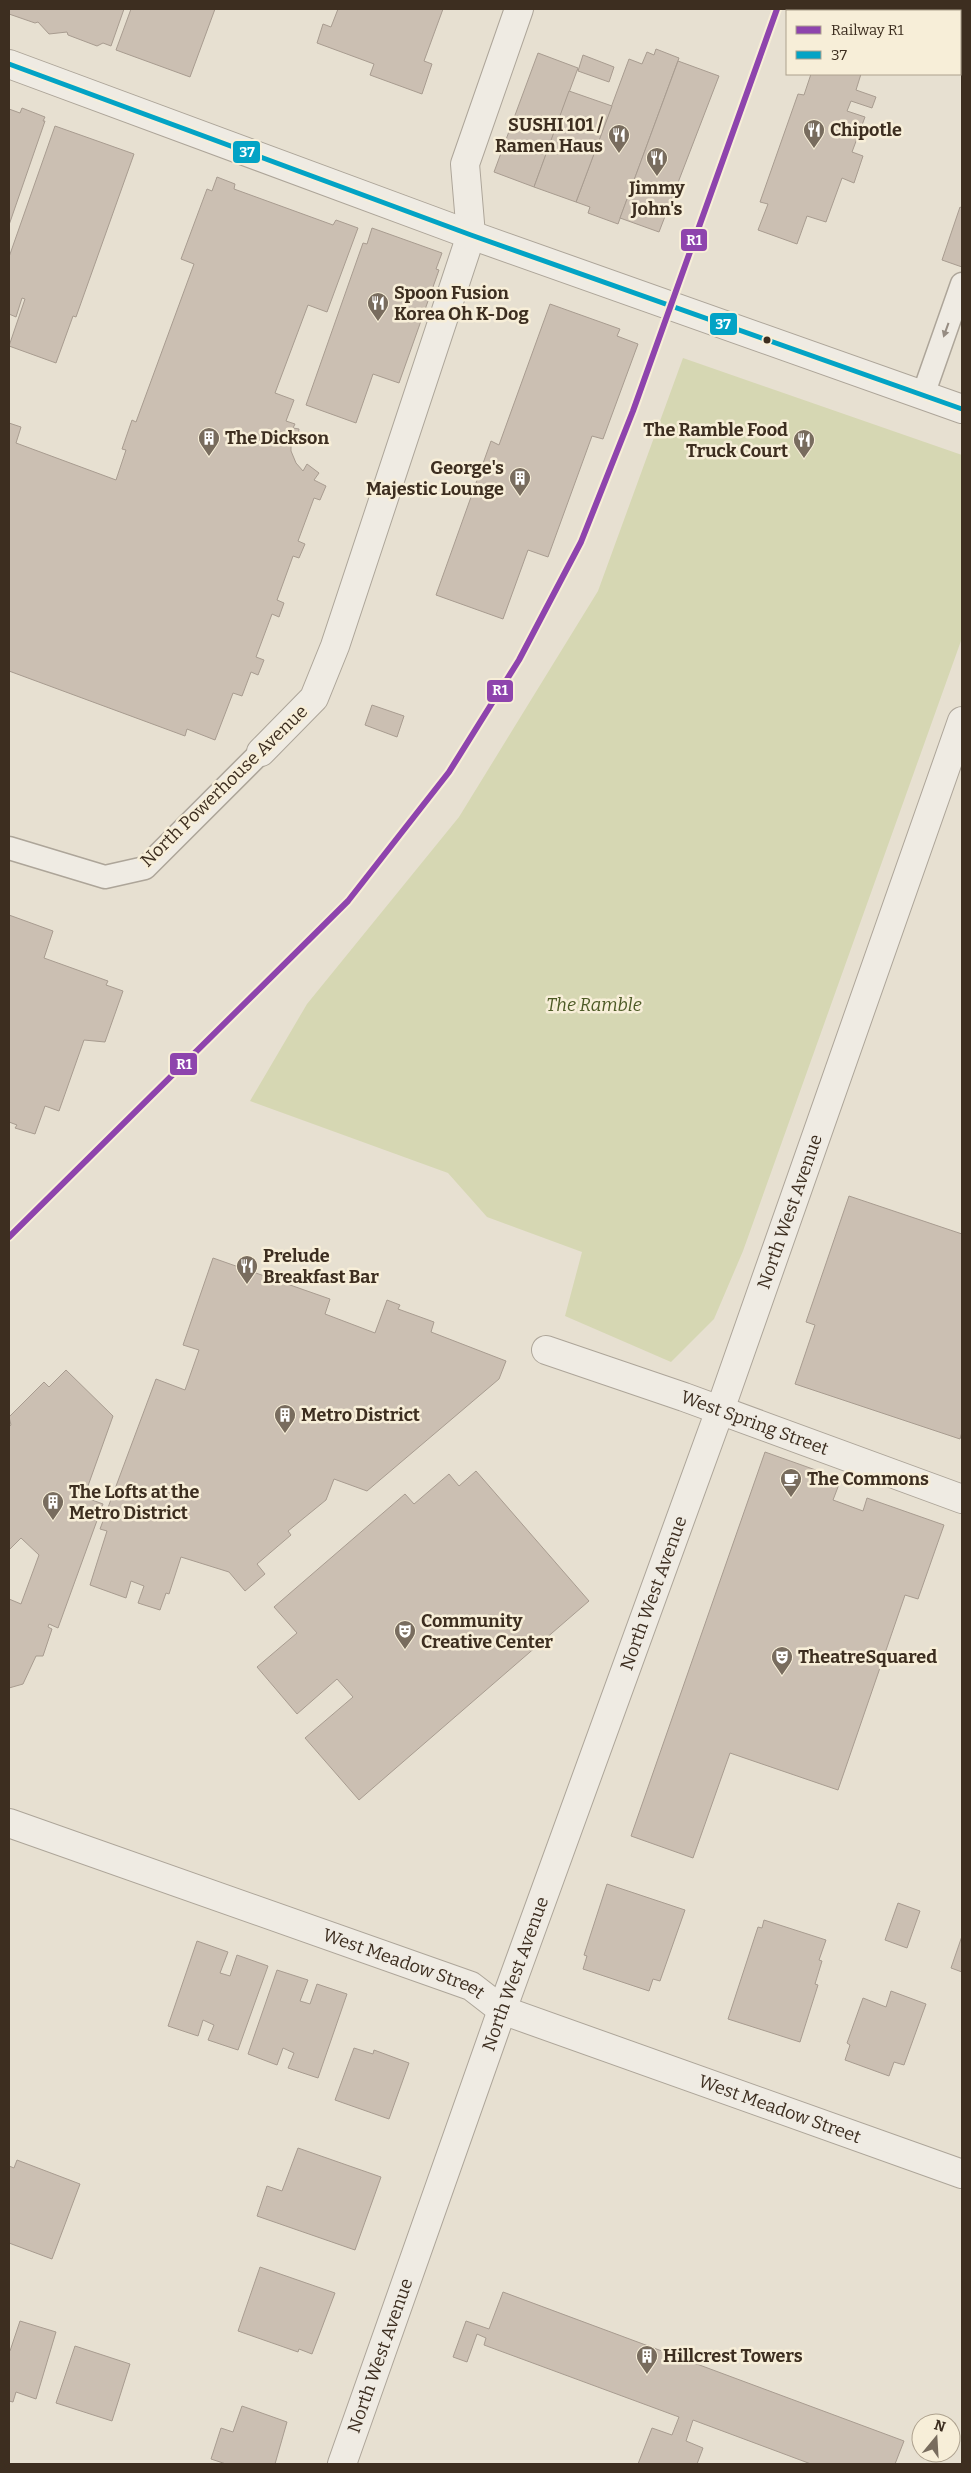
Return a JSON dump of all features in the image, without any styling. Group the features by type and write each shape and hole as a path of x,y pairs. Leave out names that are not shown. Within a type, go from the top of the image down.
{"street":[{"path":"471,236 465,164 520,9"},
{"path":"9,64 471,236 962,409"},
{"name":"North Powerhouse Avenue","path":"261,752 314,698 335,646 471,236"},
{"name":"North West Avenue","path":"342,2464 502,2010 720,1410 962,721"},
{"name":"West Spring Street","path":"546,1350 720,1410 962,1499"},
{"name":"West Meadow Street","path":"9,1823 471,1986 502,2010 962,2174"}],"lane":[{"path":"923,395 962,284"},
{"name":"North Powerhouse Avenue","path":"9,848 105,877 145,868 261,752"}],"green space":[{"name":"The Ramble","path":"683,358 962,455 962,638 743,1251 714,1319 671,1362 565,1316 582,1252 487,1217 448,1173 250,1101 307,1004 459,817 598,591"}],"building":[{"path":"9,9 124,9 111,46 103,43 97,46 68,35 67,32 49,34 38,22 35,23 9,14"},
{"path":"131,9 215,9 190,77 116,50"},
{"path":"338,9 443,9 424,61 432,64 422,94 370,75 374,64 317,43 323,24 331,27"},
{"path":"838,9 884,9 884,10"},
{"name":"SUSHI 101 / Ramen Haus","path":"656,49 679,58 618,224 588,213 590,207 576,202 629,59 642,64 647,52 654,55"},
{"path":"538,53 578,68 534,187 494,172"},
{"path":"583,55 614,67 609,82 578,71"},
{"name":"Jimmy John's","path":"678,61 719,76 659,232 620,218"},
{"path":"811,75 861,75 856,90 876,97 872,108 851,101 847,111 865,117 852,152 863,156 854,183 842,178 826,222 807,216 797,244 758,230 768,204 760,202 798,94 804,95"},
{"path":"569,91 612,106 576,202 534,187"},
{"path":"22,108 45,117 43,121 45,121 9,225 9,109 20,113"},
{"path":"55,126 134,154 76,317 73,316 56,363 9,346 25,299 22,298 16,317 9,314 9,257"},
{"name":"The Dickson","path":"217,177 235,184 234,189 333,225 336,220 358,228 327,312 308,305 275,393 294,400 286,421 295,424 293,428 299,429 297,443 291,443 291,451 296,463 303,471 307,464 319,473 314,480 326,486 320,500 314,498 298,541 305,544 299,558 293,556 277,600 284,603 279,617 272,614 256,657 264,660 258,675 251,672 242,696 233,693 215,740 187,729 185,736 9,671 9,423 21,427 16,443 116,480 126,450 122,449 132,420 136,422 194,264 181,259 207,189 212,191"},
{"path":"960,207 962,208 962,267 942,260"},
{"name":"Spoon Fusion Korea Oh K-Dog","path":"372,228 442,253 436,269 439,270 399,383 373,374 356,423 306,405 363,243 367,244"},
{"name":"George's Majestic Lounge","path":"550,304 620,329 617,336 638,344 603,439 592,436 548,557 528,550 503,619 436,595 491,441 499,445"},
{"path":"372,705 404,716 397,737 365,725"},
{"path":"9,915 53,931 44,958 108,981 106,985 123,991 105,1042 84,1040 59,1111 45,1106 35,1134 15,1128 17,1125 9,1122"},
{"path":"849,1196 962,1234 962,1432 960,1439 795,1384 815,1325 806,1322"},
{"name":"Metro District","path":"213,1258 330,1299 325,1314 375,1333 387,1300 400,1305 398,1309 434,1322 431,1332 506,1361 499,1379 367,1491 334,1479 326,1500 288,1531 291,1535 257,1564 265,1574 245,1591 229,1572 181,1557 169,1594 166,1593 160,1610 138,1603 144,1586 131,1581 126,1598 90,1585 107,1531 100,1529 156,1379 185,1390 199,1350 183,1345"},
{"name":"The Lofts at the Metro District","path":"66,1370 113,1416 84,1497 103,1504 58,1628 49,1624 48,1627 52,1629 43,1656 36,1656 23,1684 9,1688 9,1599 21,1604 39,1555 21,1538 9,1550 9,1427 11,1425 9,1417 44,1382 49,1387"},
{"name":"TheatreSquared","path":"765,1452 841,1479 833,1500 863,1511 867,1498 944,1525 918,1599 905,1595 838,1790 730,1753 693,1858 631,1836"},
{"name":"Community Creative Center","path":"476,1471 589,1601 359,1800 305,1738 353,1697 337,1679 297,1714 257,1667 297,1633 274,1607 405,1494 414,1504 449,1474 459,1486"},
{"path":"607,1884 685,1910 660,1981 653,1979 649,1991 583,1969 587,1956 584,1955"},
{"path":"898,1903 920,1911 907,1948 885,1940"},
{"path":"764,1920 826,1940 819,1960 822,1961 815,1984 818,1985 800,2042 728,2019 758,1927 762,1928"},
{"path":"962,1936 962,1972 951,1968"},
{"path":"197,1941 228,1952 220,1973 230,1976 237,1955 268,1966 238,2050 208,2040 214,2025 203,2020 198,2036 168,2026"},
{"path":"277,1970 308,1980 300,2001 310,2004 317,1984 347,1994 318,2078 288,2068 294,2053 283,2048 277,2065 248,2054"},
{"path":"891,1991 926,2004 904,2065 894,2062 889,2076 845,2060 850,2045 847,2043 863,1998 886,2007"},
{"path":"354,2048 373,2054 374,2050 409,2063 389,2119 335,2100"},
{"path":"298,2148 381,2177 355,2250 257,2216 267,2186 282,2191"},
{"path":"17,2160 80,2184 52,2259 9,2243 9,2166 14,2168"},
{"path":"260,2267 335,2293 312,2354 299,2349 298,2352 238,2331"},
{"name":"Hillcrest Towers","path":"503,2292 904,2441 895,2464 811,2464 693,2420 686,2441 703,2448 697,2464 638,2464 652,2428 672,2435 679,2417 484,2345 486,2338 477,2334 467,2362 453,2357 466,2321 489,2329"},
{"path":"20,2321 56,2332 36,2399 16,2392 13,2402 9,2401 9,2350"},
{"path":"75,2346 130,2364 112,2421 56,2403"},
{"path":"242,2406 287,2422 275,2464 226,2464 211,2459 221,2428 233,2432"}],"rail line":[{"name":"R1","path":"9,1237 348,901 449,772 519,660 581,542 633,411 777,9"}],"transit line":[{"name":"37","path":"9,64 471,235 962,409"}],"place":[{"name":"Chipotle","path":"814,149"},
{"name":"SUSHI 101 / Ramen Haus","path":"619,154"},
{"name":"Jimmy John's","path":"657,177"},
{"name":"Spoon Fusion Korea Oh K-Dog","path":"378,322"},
{"name":"The Dickson","path":"209,457"},
{"name":"The Ramble Food Truck Court","path":"804,459"},
{"name":"George's Majestic Lounge","path":"520,497"},
{"name":"Prelude Breakfast Bar","path":"247,1285"},
{"name":"Metro District","path":"285,1434"},
{"name":"The Commons","path":"791,1498"},
{"name":"The Lofts at the Metro District","path":"53,1521"},
{"name":"Community Creative Center","path":"405,1650"},
{"name":"TheatreSquared","path":"782,1676"},
{"name":"Hillcrest Towers","path":"647,2375"}]}
